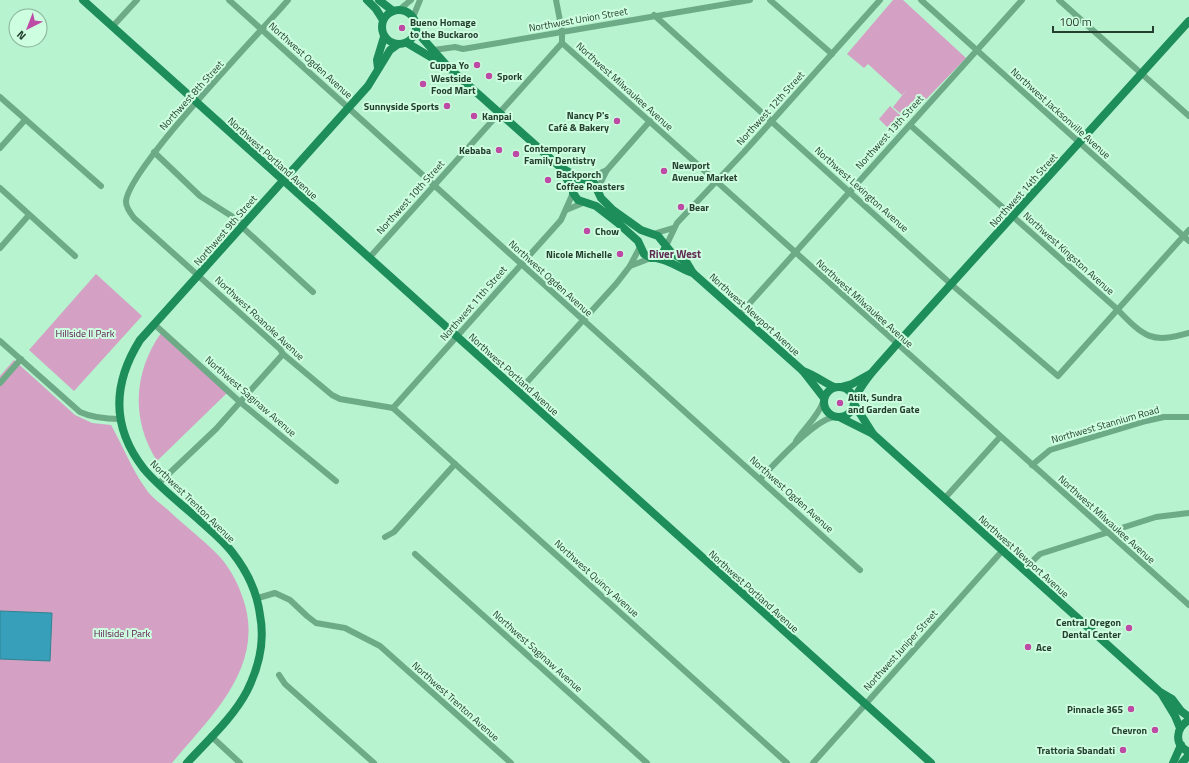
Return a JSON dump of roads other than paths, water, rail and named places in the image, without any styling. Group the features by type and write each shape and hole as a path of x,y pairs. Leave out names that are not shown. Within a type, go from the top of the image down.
{"street":[{"name":"Northwest Portland Avenue","path":"83,0 931,763"},
{"path":"113,26 137,0"},
{"name":"Northwest Ogden Avenue","path":"229,0 860,570"},
{"name":"Northwest 8th Street","path":"130,212 126,202 140,171 154,152 288,0"},
{"path":"366,0 376,9 383,20 382,32 384,37 391,43 397,45 407,43 414,37 416,31 413,17 407,12 396,10 378,0"},
{"path":"383,20 411,0"},
{"path":"413,17 420,0"},
{"name":"Northwest Milwaukee Avenue","path":"556,0 562,31 562,43 896,345 1189,605"},
{"name":"Northwest Union Street","path":"434,50 455,47 463,49 654,15 707,9 750,0"},
{"path":"770,0 832,54"},
{"name":"Northwest 12th Street","path":"666,246 673,228 772,121 880,0"},
{"name":"Northwest Jacksonville Avenue","path":"921,0 1189,241"},
{"name":"Northwest 13th Street","path":"740,314 1022,0"},
{"path":"1059,0 1189,116"},
{"name":"Northwest Lexington Avenue","path":"654,15 952,285 1058,376 1117,309"},
{"name":"Northwest 14th Street","path":"854,403 858,391 872,372 1189,21"},
{"path":"416,31 448,67 560,167 594,183 601,198 623,218 641,230 651,233 673,228"},
{"name":"Northwest 9th Street","path":"378,68 377,60 384,37"},
{"path":"407,43 448,67"},
{"name":"Northwest 10th Street","path":"369,258 562,43"},
{"name":"Northwest 9th Street","path":"120,419 121,384 126,365 140,340 282,180 349,108 368,86 378,68 384,63 390,50 397,45"},
{"path":"0,97 101,186"},
{"path":"0,148 26,120"},
{"path":"598,191 607,170 650,122"},
{"name":"Northwest Kingston Avenue","path":"910,125 1117,309 1136,328 1146,335 1159,339 1171,338 1189,333"},
{"path":"154,152 208,202 242,225 313,292"},
{"path":"560,167 578,200 600,208 618,223 640,246 644,254 653,258"},
{"path":"573,191 577,183 607,170"},
{"path":"0,188 75,256"},
{"name":"Northwest 11th Street","path":"393,408 561,220 573,191"},
{"path":"566,210 586,203"},
{"name":"Northwest Roanoke Avenue","path":"130,212 134,218 199,275 280,349 283,354 332,395 340,399 393,408"},
{"path":"0,248 29,215"},
{"path":"1117,309 1189,230"},
{"name":"Northwest Newport Avenue","path":"651,233 662,239 671,252 686,263 693,273 803,371 823,400"},
{"path":"518,392 630,266 640,246"},
{"path":"630,266 663,253 666,246"},
{"name":"Northwest Newport Avenue","path":"653,258 670,262 693,273"},
{"name":"Northwest Saginaw Avenue","path":"154,324 240,402 336,481"},
{"path":"0,340 80,412 102,419 120,419"},
{"path":"158,484 216,429 283,354"},
{"path":"0,383 21,359"},
{"name":"Northwest Newport Avenue","path":"803,371 812,374 822,382 836,387"},
{"name":"Northwest 14th Street","path":"836,387 852,384 872,372"},
{"path":"760,479 794,445 819,423 849,414 854,403 848,390 836,387 826,393 821,409 802,430 794,445"},
{"path":"823,400 826,411 838,417"},
{"name":"Northwest Newport Avenue","path":"854,403 873,434"},
{"name":"Northwest Quincy Avenue","path":"393,408 787,763"},
{"name":"Northwest Newport Avenue","path":"838,417 873,434 1160,692 1172,699 1181,711 1189,717"},
{"name":"Northwest Stannium Road","path":"1032,465 1050,450 1146,421 1164,417 1189,417"},
{"name":"Northwest Trenton Avenue","path":"120,419 123,432 135,456 158,484 231,552 251,581 258,598 275,593 290,600 316,623 346,628 380,646 510,763"},
{"path":"945,498 1000,437"},
{"path":"385,537 394,532 455,464"},
{"path":"1024,569 1040,554 1108,534 1156,517 1189,513"},
{"name":"Northwest Juniper Street","path":"813,763 1003,550"},
{"name":"Northwest Saginaw Avenue","path":"415,554 647,763"},
{"path":"187,763 242,699 258,664 262,627 258,598"},
{"path":"278,675 285,684 374,763"},
{"name":"Northwest Newport Avenue","path":"1160,692 1175,716 1180,728"},
{"path":"1189,720 1180,728 1178,737 1181,745 1189,752"},
{"path":"211,736 240,763"},
{"path":"1173,763 1181,745"},
{"path":"1182,763 1189,755"}],"water":[{"path":"0,611 52,613 50,661 0,659"}],"place":[{"name":"Bueno Homage to the Buckaroo","path":"402,28"},
{"name":"Cuppa Yo","path":"477,65"},
{"name":"Spork","path":"489,76"},
{"name":"Westside Food Mart","path":"423,84"},
{"name":"Sunnyside Sports","path":"447,106"},
{"name":"Kanpai","path":"474,116"},
{"name":"Nancy P's Café & Bakery","path":"617,121"},
{"name":"Kebaba","path":"499,150"},
{"name":"Contemporary Family Dentistry","path":"516,154"},
{"name":"Newport Avenue Market","path":"664,171"},
{"name":"Backporch Coffee Roasters","path":"548,180"},
{"name":"Bear","path":"681,207"},
{"name":"Chow","path":"587,231"},
{"name":"Nicole Michelle","path":"620,254"},
{"name":"Atilt, Sundra and Garden Gate","path":"840,403"},
{"name":"Central Oregon Dental Center","path":"1129,628"},
{"name":"Ace","path":"1028,647"},
{"name":"Pinnacle 365","path":"1131,709"},
{"name":"Chevron","path":"1155,730"},
{"name":"Trattoria Sbandati","path":"1123,750"}],"district":[{"name":"River West","path":"675,254"}],"park label":[{"name":"Hillside II Park","path":"85,333"},
{"name":"Hillside I Park","path":"122,633"}]}
